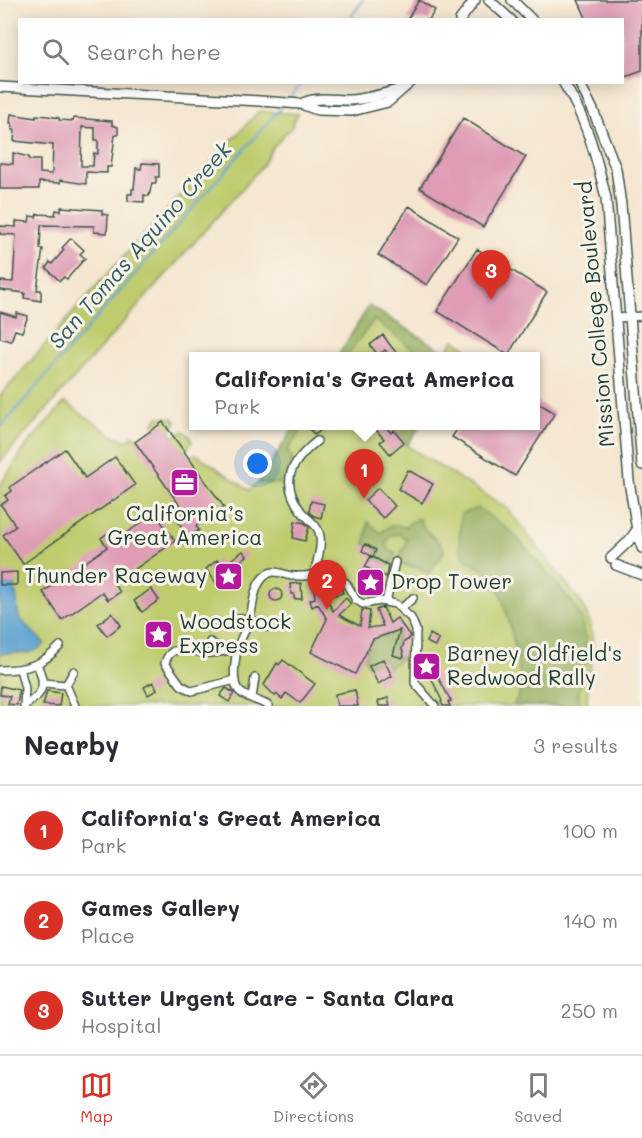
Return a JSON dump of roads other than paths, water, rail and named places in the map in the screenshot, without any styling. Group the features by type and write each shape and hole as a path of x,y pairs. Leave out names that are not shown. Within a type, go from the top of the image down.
{"main road":[{"path":"462,18 475,0"},
{"path":"489,0 509,18"},
{"path":"512,0 530,18"},
{"name":"Mission College Boulevard","path":"564,84 579,112 599,164 606,198 629,481 636,530 642,548"},
{"name":"Mission College Boulevard","path":"580,84 616,168 642,465"},
{"path":"0,87 301,104 310,99 368,98 408,85"},
{"path":"636,530 613,562 642,575"}],"street":[{"path":"616,318 642,316"},
{"path":"314,573 319,551 319,533 295,502 290,492 290,483 291,470 296,462 317,441"},
{"path":"386,602 394,562"},
{"path":"269,706 239,690 236,680 238,648 249,620 254,597 266,575 275,572 292,576 314,573 329,576 344,581 353,597 363,604 386,602 395,604 401,609 411,618 416,630 415,683 435,706"},
{"path":"401,609 413,598"},
{"path":"239,618 266,627"},
{"path":"210,642 224,651"},
{"path":"0,670 20,669 37,664 48,658 60,646"},
{"path":"236,680 192,691 181,685 165,663 169,653 177,649 206,653 238,648"},
{"path":"24,706 37,696 44,683 37,664"},
{"path":"20,669 25,688 24,706"},
{"path":"66,685 74,671"},
{"path":"244,706 255,678"},
{"path":"44,683 66,685"},
{"path":"66,685 75,706"}],"water":[{"path":"0,585 15,585 19,618 45,644 39,649 29,653 0,654"}],"waterway":[{"name":"San Tomas Aquino Creek","path":"350,18 363,0"},
{"name":"San Tomas Aquino Creek","path":"289,99 300,84"},
{"name":"San Tomas Aquino Creek","path":"0,428 283,105"}],"place":[{"name":"Sutter Urgent Care - Santa Clara","path":"491,300"},
{"name":"California’s Great America","path":"185,483"},
{"name":"California's Great America","path":"364,499"},
{"name":"Thunder Raceway","path":"228,576"},
{"name":"Drop Tower","path":"370,582"},
{"name":"Games Gallery","path":"327,610"},
{"name":"Woodstock Express","path":"158,634"},
{"name":"Barney Oldfield's Redwood Rally","path":"426,666"}]}
